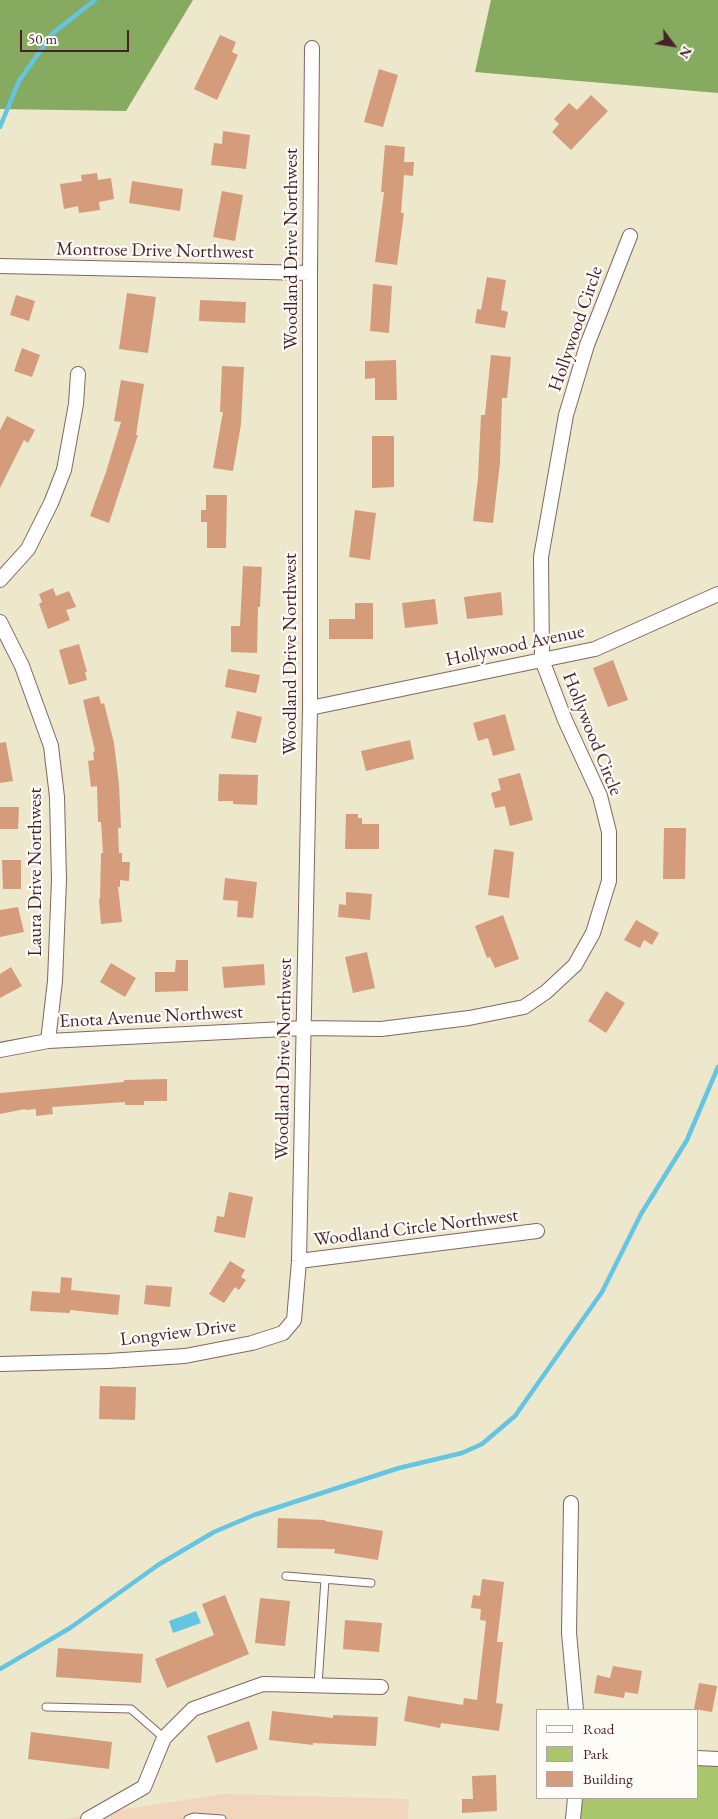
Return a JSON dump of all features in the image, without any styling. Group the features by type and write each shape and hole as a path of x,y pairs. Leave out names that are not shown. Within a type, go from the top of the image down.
{"street":[{"name":"Woodland Drive Northwest","path":"299,1262 310,708 312,48"},
{"name":"Hollywood Circle","path":"304,1028 381,1029 469,1018 524,1007 546,992 575,965 593,933 609,881 609,832 600,796 565,720 542,660 541,557 566,415 586,345 630,236"},
{"name":"Montrose Drive Northwest","path":"0,266 310,273"},
{"path":"0,580 28,549 52,503 64,470 76,404 78,374"},
{"name":"Hollywood Avenue","path":"310,708 595,649 718,594"},
{"name":"Laura Drive Northwest","path":"0,622 22,666 51,746 57,797 59,880 55,981 48,1041"},
{"name":"Enota Avenue Northwest","path":"0,1050 48,1041 304,1028"},
{"name":"Woodland Circle Northwest","path":"299,1262 537,1231"},
{"name":"Longview Drive","path":"0,1364 108,1361 185,1356 252,1343 283,1333 294,1320 299,1262"},
{"path":"571,1503 568,1633 576,1709"},
{"path":"88,1819 144,1787 164,1738 193,1709 263,1684 381,1687"},
{"path":"698,1758 718,1759"},
{"path":"572,1819 575,1799"}],"lane":[{"path":"286,1576 371,1583"},
{"path":"318,1685 325,1579"},
{"path":"46,1707 131,1709 164,1738"},
{"path":"188,1819 194,1817 222,1819"}],"shaded area":[{"path":"223,1794 409,1799 408,1819 64,1819"}],"green space":[{"path":"0,0 193,0 126,111 0,109"},
{"path":"491,0 718,0 718,93 475,72"},
{"path":"698,1756 718,1760 718,1819 574,1819 576,1799 698,1799"}],"water":[{"path":"196,1611 201,1623 173,1633 169,1621"}],"building":[{"path":"220,35 236,42 232,52 238,55 217,100 194,89"},
{"path":"379,69 398,75 383,127 364,122"},
{"path":"591,95 608,111 571,150 552,132 559,124 554,119 569,103 577,110"},
{"path":"223,131 250,135 246,169 211,165 214,143 222,144"},
{"path":"385,145 405,147 404,162 414,162 413,176 404,175 401,213 404,213 397,265 375,262 384,192 381,192"},
{"path":"97,173 98,180 111,178 114,199 99,202 100,210 79,213 78,206 64,209 60,184 82,181 81,175"},
{"path":"132,181 183,189 180,211 129,203"},
{"path":"222,191 243,195 235,241 213,237"},
{"path":"487,277 506,280 501,310 508,312 505,328 475,323 477,309 481,310"},
{"path":"373,284 392,286 389,333 370,331"},
{"path":"127,293 156,297 148,353 119,349"},
{"path":"16,295 35,301 29,321 10,315"},
{"path":"200,300 246,302 245,323 199,321"},
{"path":"22,348 40,355 32,377 14,371"},
{"path":"491,355 511,357 507,398 502,398 500,463 493,523 473,521 478,478 481,415 485,415"},
{"path":"396,360 397,400 375,400 375,378 365,379 365,361"},
{"path":"222,366 244,367 241,424 233,471 213,468 223,412 220,412"},
{"path":"121,380 144,384 136,435 138,435 109,523 90,516 121,422 114,421"},
{"path":"7,416 35,430 28,443 24,440 0,488 0,430"},
{"path":"372,436 394,436 394,487 372,488"},
{"path":"206,495 227,495 226,548 207,548 207,522 201,522 201,510 206,510"},
{"path":"355,510 376,513 370,560 349,557"},
{"path":"243,566 262,567 260,607 258,607 257,653 231,652 231,626 240,626"},
{"path":"53,588 56,596 69,591 76,607 66,610 70,620 48,629 39,604 42,602 39,594"},
{"path":"501,592 503,615 467,619 464,597"},
{"path":"435,599 438,624 405,628 402,603"},
{"path":"355,603 373,603 373,639 329,639 329,619 355,619"},
{"path":"79,644 87,672 85,672 87,680 69,685 59,650"},
{"path":"613,660 628,700 608,707 593,668"},
{"path":"228,669 260,675 256,693 225,687"},
{"path":"99,696 101,704 104,703 114,743 119,784 121,828 118,828 119,853 122,853 122,862 130,862 129,881 120,880 120,887 118,887 122,922 101,924 99,899 101,853 103,853 101,822 98,822 97,786 91,787 88,761 94,760 93,752 95,751 83,700"},
{"path":"237,711 262,717 256,743 231,738"},
{"path":"505,714 515,750 493,756 488,738 478,741 473,723"},
{"path":"410,740 414,759 366,771 361,751"},
{"path":"6,742 13,781 0,783 0,743"},
{"path":"520,773 533,820 510,826 505,806 495,808 491,793 501,790 498,779"},
{"path":"219,774 258,775 257,805 233,804 233,801 218,801"},
{"path":"0,807 19,807 18,829 0,829"},
{"path":"346,814 358,814 358,818 362,818 362,824 379,824 379,849 345,849"},
{"path":"664,828 686,828 685,879 663,879"},
{"path":"494,849 514,852 509,898 488,895"},
{"path":"2,860 21,860 21,889 3,889"},
{"path":"225,878 257,882 253,918 237,917 238,901 223,900"},
{"path":"346,892 372,894 370,920 338,917 339,904 346,905"},
{"path":"18,907 24,932 0,937 0,910"},
{"path":"503,915 519,959 495,968 490,957 487,958 475,926"},
{"path":"636,920 659,933 652,945 644,940 640,948 624,940"},
{"path":"367,952 375,988 353,993 345,957"},
{"path":"176,960 188,960 188,991 155,992 155,972 175,972"},
{"path":"111,963 136,978 125,997 100,982"},
{"path":"264,964 265,985 224,988 222,967"},
{"path":"11,967 22,986 0,998 0,974"},
{"path":"606,991 625,1003 606,1033 588,1021"},
{"path":"167,1079 167,1101 144,1101 144,1105 125,1105 125,1102 52,1107 53,1114 36,1116 36,1109 25,1109 0,1114 0,1093 124,1082 124,1080"},
{"path":"229,1192 253,1197 245,1238 214,1232 217,1216 224,1217"},
{"path":"230,1261 245,1270 241,1277 246,1280 239,1290 235,1287 224,1303 209,1294"},
{"path":"61,1277 72,1278 71,1290 120,1295 118,1315 70,1310 70,1313 30,1311 32,1291 60,1293"},
{"path":"146,1285 172,1287 170,1307 144,1304"},
{"path":"100,1386 136,1387 135,1420 99,1419"},
{"path":"278,1518 325,1520 383,1531 378,1560 334,1553 335,1549 277,1548"},
{"path":"482,1579 504,1582 497,1642 503,1642 496,1703 503,1704 499,1731 441,1723 440,1728 404,1721 408,1696 463,1705 464,1698 477,1700 486,1621 480,1620 481,1609 471,1608 473,1595 480,1596"},
{"path":"225,1595 249,1654 167,1688 155,1659 214,1635 202,1604"},
{"path":"260,1598 290,1601 285,1646 255,1643"},
{"path":"345,1620 382,1623 379,1652 343,1649"},
{"path":"58,1648 143,1654 141,1683 56,1677"},
{"path":"613,1666 642,1671 638,1694 625,1692 624,1698 594,1693 597,1675 610,1678"},
{"path":"699,1683 717,1686 712,1712 694,1709"},
{"path":"272,1711 333,1718 333,1715 378,1717 376,1746 313,1743 313,1745 269,1740"},
{"path":"249,1721 258,1749 216,1763 207,1736"},
{"path":"31,1732 112,1742 109,1769 28,1759"},
{"path":"496,1775 497,1811 462,1813 462,1799 473,1799 472,1776"}],"waterway":[{"path":"0,127 19,81 53,33 95,0"},
{"path":"0,1669 70,1628 158,1565 214,1532 254,1515 399,1468 462,1453 482,1444 515,1416 602,1292 641,1214 687,1140 718,1067"}]}
